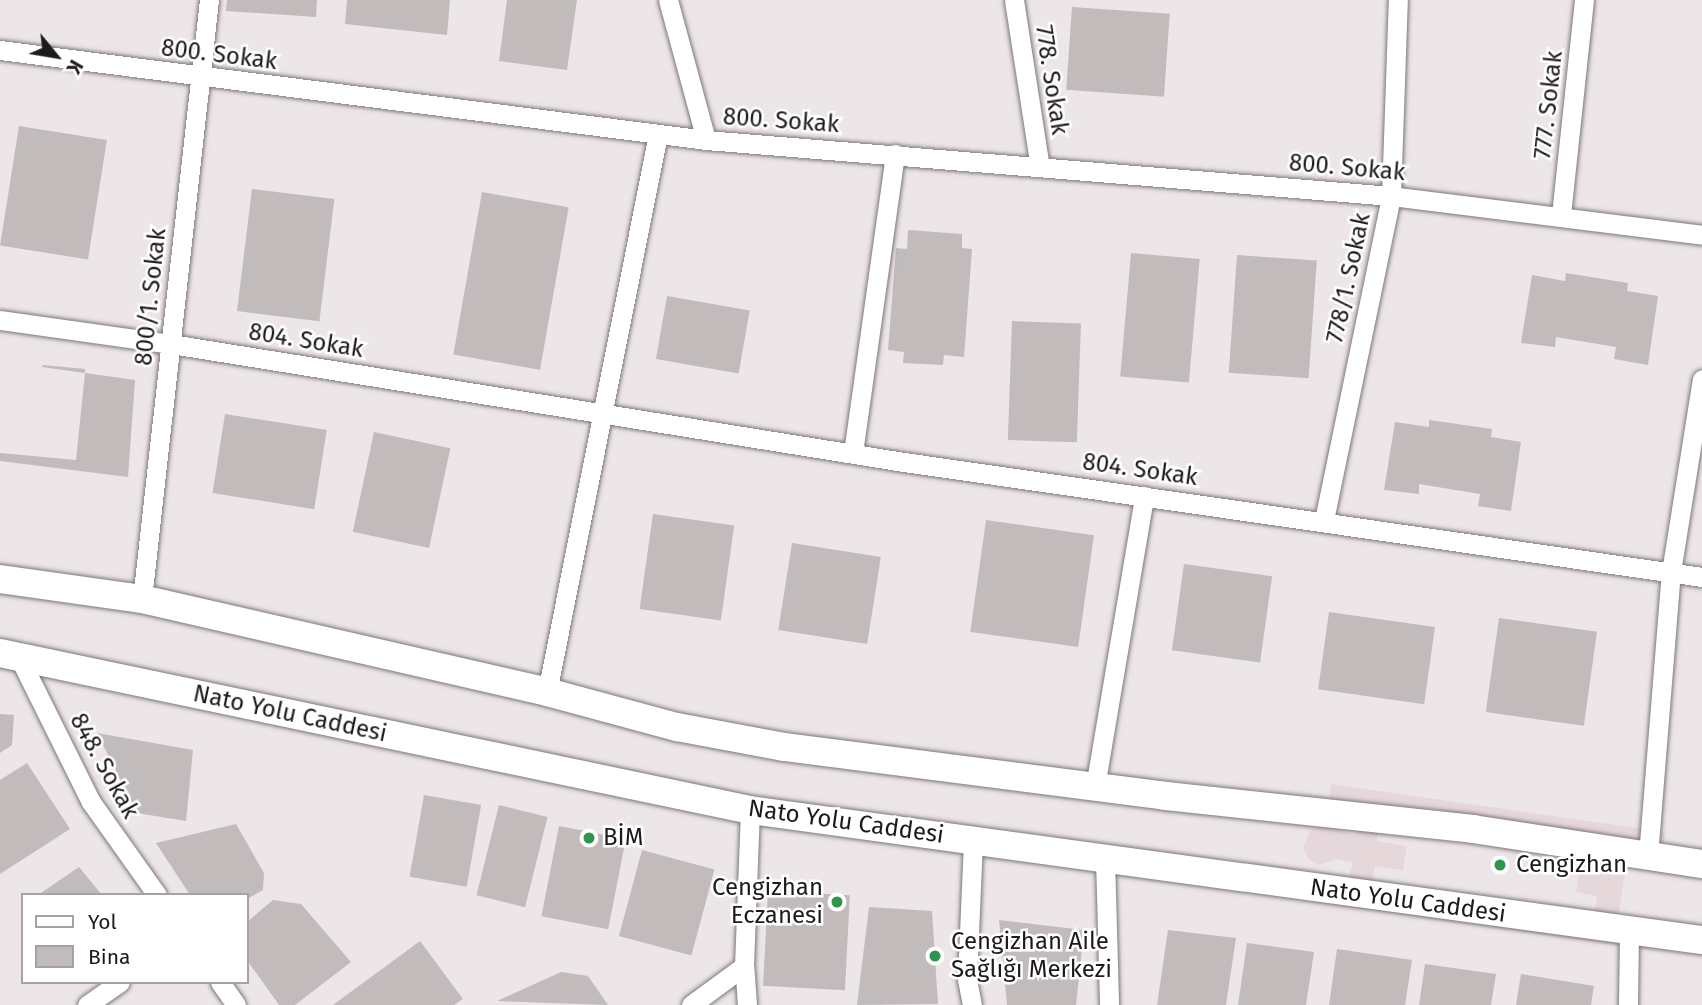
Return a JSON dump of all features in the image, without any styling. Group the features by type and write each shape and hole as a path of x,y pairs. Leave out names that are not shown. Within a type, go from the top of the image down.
{"main road":[{"path":"0,579 142,599 547,692 677,727 784,747 1095,787 1473,829 1702,864"},
{"name":"Nato Yolu Caddesi","path":"9,654 750,810 1702,940"}],"street":[{"name":"800/1. Sokak","path":"142,599 209,0"},
{"path":"668,0 706,140"},
{"name":"778. Sokak","path":"1014,0 1040,167"},
{"name":"778/1. Sokak","path":"1324,520 1391,196 1398,0"},
{"name":"777. Sokak","path":"1562,215 1584,0"},
{"name":"800. Sokak","path":"0,50 199,78 706,140 1391,196 1702,234"},
{"path":"547,692 658,134"},
{"path":"853,453 895,154"},
{"name":"804. Sokak","path":"0,320 171,344 853,453 1702,577"},
{"path":"1648,856 1671,572 1702,379"},
{"path":"1095,787 1144,496"},
{"name":"848. Sokak","path":"9,654 91,802 156,893"},
{"path":"747,1005 744,966 750,810"},
{"path":"972,1005 967,979 973,840"},
{"path":"1105,858 1109,1005"},
{"path":"1628,1005 1629,930"},
{"path":"691,1005 744,966"},
{"path":"87,1005 117,984"},
{"path":"221,984 236,1005"}],"shaded area":[{"path":"1331,784 1665,832 1663,850 1629,846 1617,925 1651,931 1649,950 1313,902 1316,881 1347,885 1353,862 1337,859 1319,865 1308,859 1303,847 1310,831 1321,826 1356,835 1359,806 1329,802","holes":["1382,810 1606,842 1601,872 1580,869 1576,892 1597,896 1593,921 1371,889 1375,866 1403,870 1407,846 1377,841"]}],"building":[{"path":"227,0 317,0 316,17 226,11"},
{"path":"347,0 450,0 447,35 345,24"},
{"path":"507,0 577,0 567,70 499,61"},
{"path":"1072,7 1170,14 1164,97 1066,90"},
{"path":"19,126 107,140 88,259 0,246"},
{"path":"252,189 334,199 319,321 237,311"},
{"path":"482,192 569,207 540,370 453,354"},
{"path":"908,230 962,234 962,248 972,249 964,357 944,355 943,365 903,363 904,352 888,350 896,248 907,249"},
{"path":"1131,253 1200,259 1189,383 1120,377"},
{"path":"1237,255 1317,261 1309,378 1229,373"},
{"path":"1566,273 1628,283 1627,291 1658,296 1648,365 1614,359 1616,347 1556,337 1555,347 1521,343 1532,275 1565,281"},
{"path":"667,296 750,311 739,374 656,359"},
{"path":"1012,321 1081,323 1077,442 1008,440"},
{"path":"42,367 85,369 85,373"},
{"path":"85,373 135,380 128,477 0,461 0,453 76,460"},
{"path":"225,414 327,430 314,509 212,493"},
{"path":"1429,420 1492,429 1491,437 1521,442 1511,511 1478,506 1480,494 1419,484 1419,494 1384,490 1395,422 1429,427"},
{"path":"374,432 450,448 429,548 353,532"},
{"path":"653,514 734,525 721,620 640,609"},
{"path":"986,520 1094,535 1078,647 970,632"},
{"path":"792,543 881,557 867,644 778,630"},
{"path":"1184,564 1272,576 1260,663 1172,650"},
{"path":"1329,612 1435,627 1424,704 1318,689"},
{"path":"1499,618 1597,632 1584,726 1486,712"},
{"path":"0,714 14,715 12,745 0,753"},
{"path":"97,733 193,750 186,821 137,813"},
{"path":"27,763 70,829 0,874 0,780"},
{"path":"424,795 481,805 467,887 410,877"},
{"path":"499,805 548,817 525,907 477,895"},
{"path":"236,824 264,873 263,890 248,898 248,893 189,893 156,843"},
{"path":"559,826 626,839 608,929 541,916"},
{"path":"642,850 714,869 691,955 619,936"},
{"path":"79,867 100,893 41,893"},
{"path":"768,891 850,895 845,990 763,986"},
{"path":"273,900 301,904 351,962 295,1005 279,1005 248,961 248,921"},
{"path":"869,907 932,911 938,1004 857,1005"},
{"path":"999,920 1084,930 1076,1005 1007,1005"},
{"path":"1168,930 1236,938 1226,1005 1157,1005"},
{"path":"420,941 463,999 454,1005 333,1005"},
{"path":"1247,943 1314,952 1306,1005 1238,1005"},
{"path":"1337,949 1412,960 1405,1005 1329,1005"},
{"path":"1425,964 1496,974 1491,1005 1419,1005"},
{"path":"561,972 588,976 608,1005 497,1001"},
{"path":"1521,974 1594,986 1591,1005 1516,1005"}],"place":[{"name":"BİM","path":"589,838"},
{"name":"Cengizhan","path":"1500,865"},
{"name":"Cengizhan Eczanesi","path":"837,902"},
{"name":"Cengizhan Aile Sağlığı Merkezi","path":"935,956"}]}
